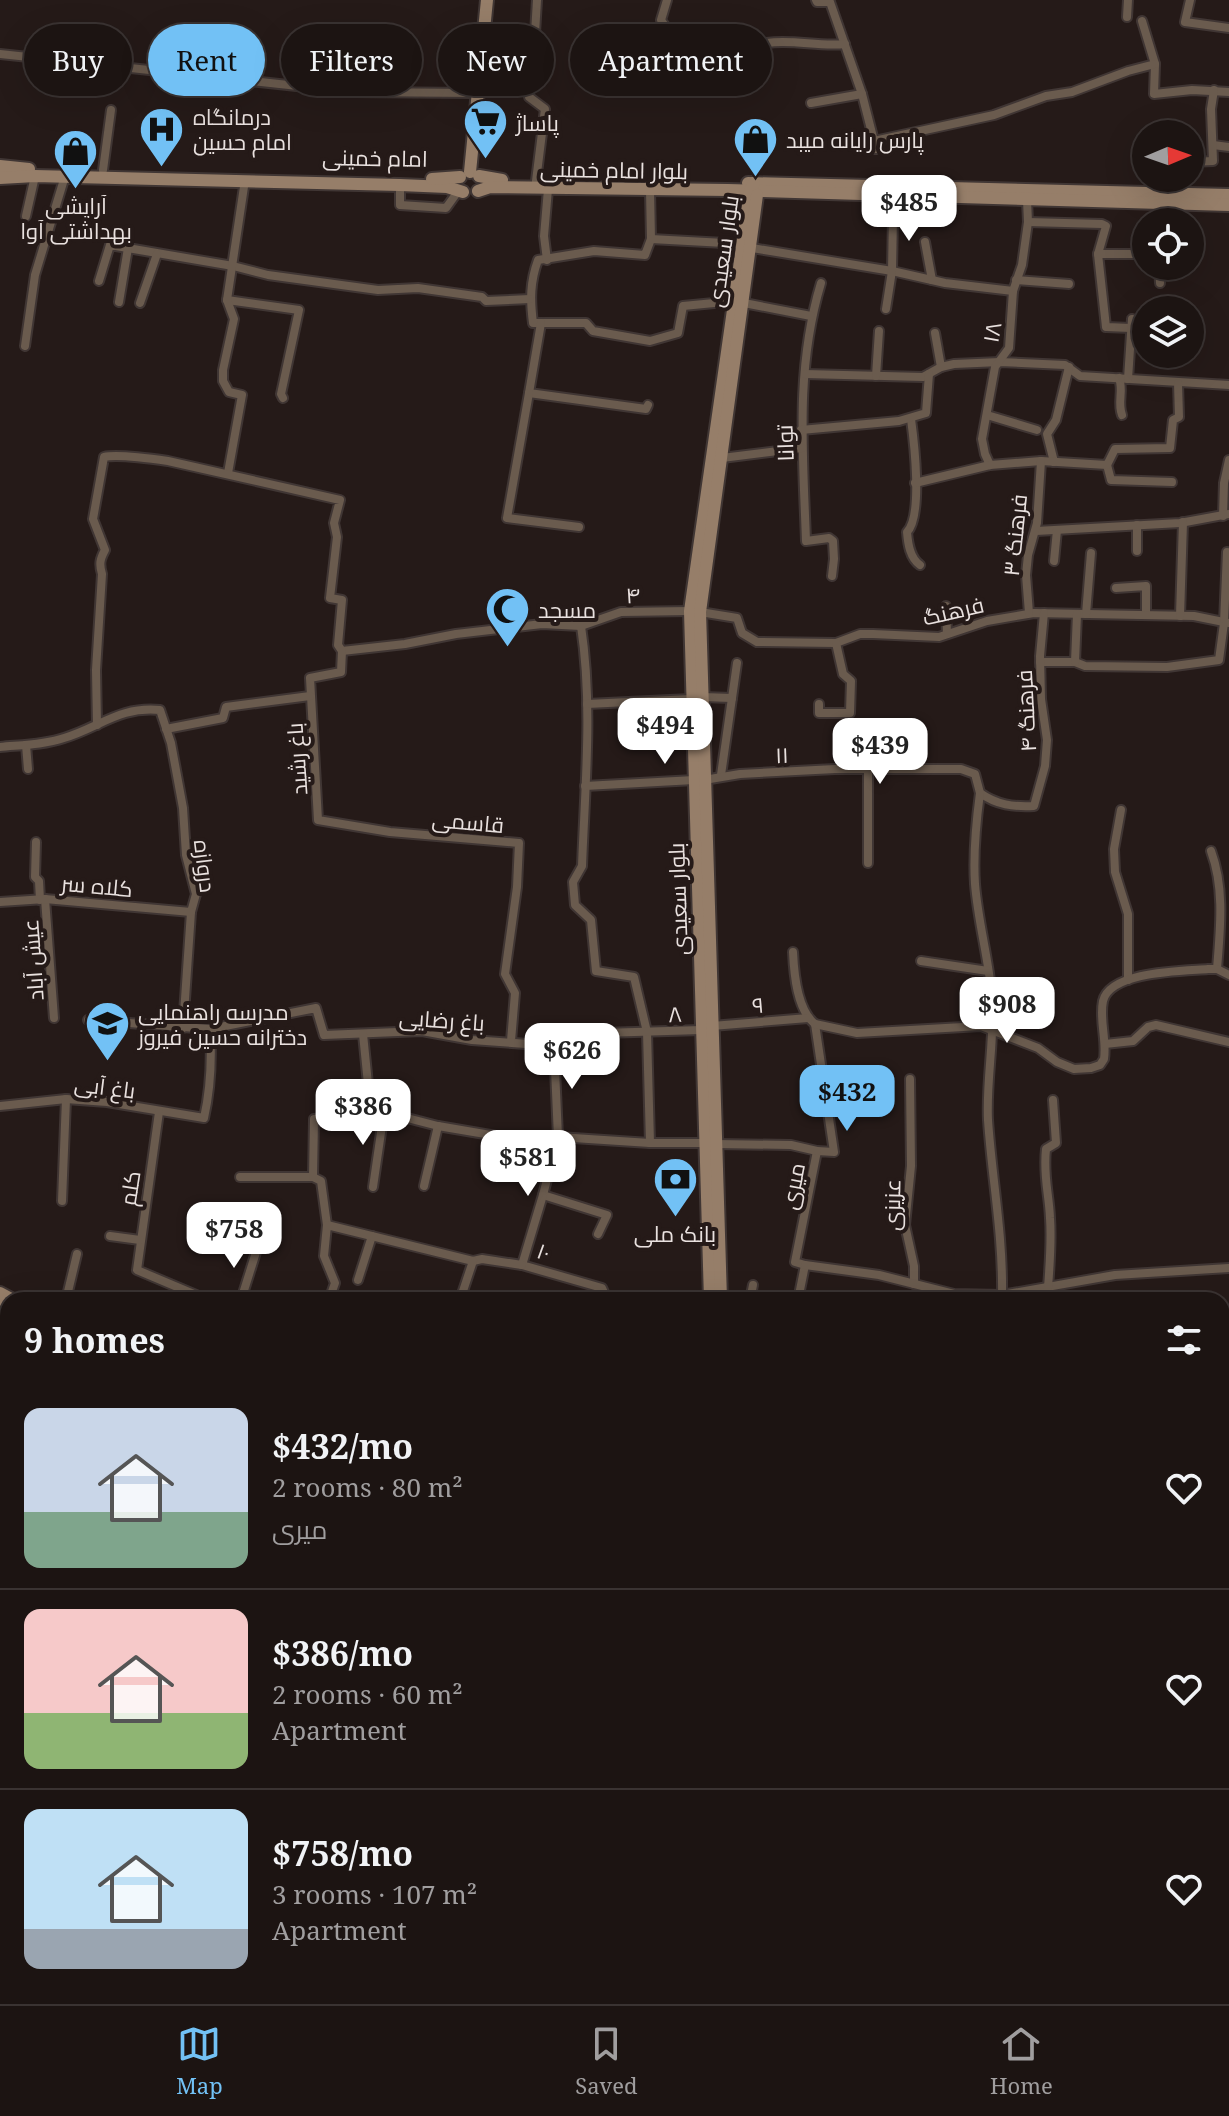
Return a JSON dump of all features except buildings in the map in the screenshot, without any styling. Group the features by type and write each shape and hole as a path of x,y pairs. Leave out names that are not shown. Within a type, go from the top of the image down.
{"main road":[{"path":"484,24 487,0"},
{"path":"461,191 459,187 470,175 476,96"},
{"name":"امام خمینی","path":"1,173 103,170 428,179 470,175"},
{"name":"امام خمینی","path":"1,173 447,187 468,194 478,191"},
{"path":"470,175 481,186 478,191"},
{"name":"بلوار امام خمینی","path":"470,175 490,179 754,189 1229,195"},
{"name":"بلوار امام خمینی","path":"478,191 490,187 754,189 1229,205"},
{"name":"بلوار سعیدی","path":"710,1292 710,1144 695,612 754,189"},
{"path":"728,190 744,202 752,213 780,192"},
{"name":"بلوار سعیدی","path":"695,612 722,458 721,430"},
{"name":"بلوار سعیدی","path":"710,1144 720,1292"}],"street":[{"path":"536,181 545,109 529,97 528,79 534,50 537,0"},
{"path":"664,24 661,20 667,0"},
{"path":"816,0 830,2 862,94 875,145 994,115 1046,96 1072,92 1155,64"},
{"path":"1127,17 1128,0"},
{"path":"1190,0 1185,22 1229,28"},
{"path":"1142,21 1155,64 1154,94 1229,92"},
{"path":"772,42 824,46 845,44"},
{"path":"0,54 353,92 438,93"},
{"path":"1204,161 1213,161 1211,109 1214,90"},
{"path":"811,103 862,94"},
{"path":"103,170 111,110"},
{"path":"1213,145 1229,147"},
{"path":"26,216 35,176"},
{"path":"25,346 35,275 65,176"},
{"path":"228,473 242,395 229,392 223,381 234,319 227,300 245,180"},
{"path":"400,185 400,205 446,208 461,191"},
{"path":"547,260 544,236 548,189"},
{"path":"650,190 651,239 645,255 594,251 538,260 530,299 533,323 586,323 593,331 650,341 678,333 683,306 739,302 811,316"},
{"name":"۱۸","path":"990,465 982,439 995,367 1009,348 1013,291 1022,265 1028,222 1027,200"},
{"path":"886,309 892,271 893,215"},
{"path":"1028,222 1106,226 1098,254 1106,327 1132,324 1119,406 1122,415"},
{"path":"651,239 748,246 932,280 1013,291"},
{"path":"925,242 932,280"},
{"path":"99,281 110,245 268,275 378,290 418,288 482,297 486,301 530,299"},
{"path":"119,302 128,248"},
{"path":"140,303 157,254"},
{"path":"1098,254 1132,254"},
{"path":"1016,280 1069,284"},
{"name":"توانا","path":"821,283 811,316 801,430 806,541 829,538 833,541 832,576"},
{"path":"227,300 299,310 281,394 283,398"},
{"path":"541,323 507,518 579,527"},
{"path":"876,376 879,331"},
{"path":"935,333 941,367"},
{"path":"805,374 923,377 941,367 1000,362 1069,367 1080,376 1229,385"},
{"path":"1054,462 1047,434 1056,420 1069,367"},
{"path":"801,430 911,419 926,413 929,374"},
{"path":"1172,482 1111,480 1107,465 1115,449 1170,448 1173,420 1179,417 1178,383"},
{"path":"529,393 646,409 648,405"},
{"path":"987,415 1037,430"},
{"path":"911,419 915,483 912,527 907,532 915,561 920,565"},
{"path":"722,458 802,448"},
{"path":"0,747 60,740 97,725 100,558 105,550 93,519 104,457 144,457 340,500 334,523 337,537 330,598 342,600 338,645 342,651 341,672 310,678 310,696 226,707 223,718 166,729"},
{"path":"1036,531 1183,522 1226,515 1224,483 1229,460"},
{"path":"915,483 990,465 1041,461 1107,465"},
{"name":"فرهنگ ۳","path":"1029,613 1026,575 1028,555 1036,531 1041,461"},
{"path":"1180,616 1183,522"},
{"path":"1137,525 1137,551"},
{"path":"1054,561 1057,530"},
{"path":"1219,660 1226,623 1227,552"},
{"path":"1075,662 1091,553"},
{"path":"1116,588 1146,586 1146,615"},
{"path":"946,606 947,634"},
{"name":"۴","path":"581,626 621,612 695,612"},
{"name":"فرهنگ","path":"695,612 737,618 742,633 757,642 836,643 860,634 923,638 1029,613 1194,616 1226,623"},
{"name":"فرهنگ ۴","path":"1034,806 1045,766 1047,740 1040,662 1044,613"},
{"path":"342,651 542,624 581,626 587,704 582,866 573,882 575,905 591,920 596,971 634,977 647,1032 650,1143"},
{"path":"819,704 819,713 850,713 851,681 843,674 836,643"},
{"path":"1040,662 1167,667 1229,660"},
{"path":"721,775 737,663"},
{"name":"باغ رشید","path":"310,696 318,820"},
{"path":"587,704 732,698"},
{"name":"دروازه","path":"97,725 140,708 160,710 166,729 178,774 186,855 196,894 191,912 183,1028"},
{"path":"26,745 28,769"},
{"name":"۱۱","path":"585,786 640,785 721,775 851,768 970,770 975,774 980,793 992,801 1010,806 1034,806"},
{"path":"868,770 868,863"},
{"path":"980,793 975,829 975,884 993,1030 987,1093 1003,1249 1002,1292"},
{"path":"1121,810 1114,849 1115,872 1128,914 1128,980"},
{"name":"قاسمی","path":"318,820 415,834 519,843 517,887 505,974 515,993 511,1041"},
{"name":"عیش آباد","path":"36,842 35,877 39,881 42,899 54,1018"},
{"path":"1211,851 1218,871 1220,924 1217,969"},
{"name":"کلاه سر","path":"0,902 42,899 191,912"},
{"name":"میری","path":"793,952 794,966 812,1021 834,1152 817,1151 795,1262 805,1265 800,1292"},
{"path":"921,961 988,971"},
{"path":"1229,975 1217,969 1154,974 1128,980 1106,992 1102,1013 1105,1044 1133,1041 1148,1027 1156,1025 1229,1042"},
{"name":"باغ رضایی","path":"210,1029 316,1008 324,1035 422,1031 472,1040 511,1041"},
{"path":"88,1020 210,1029"},
{"name":"۹","path":"706,1028 812,1021 857,1033 981,1026 1038,1048 1057,1062 1074,1069 1100,1065 1104,1059 1105,1044"},
{"name":"۸","path":"511,1041 554,1046 569,1034 706,1028"},
{"name":"باغ آبی","path":"0,1106 66,1099 107,1102 204,1118 210,1093 210,1029"},
{"path":"363,1034 368,1084 381,1113 373,1187"},
{"path":"554,1046 558,1137 650,1143 791,1145 817,1151"},
{"name":"عزیزی","path":"910,1079 911,1166 905,1225 914,1266 914,1284"},
{"path":"62,1201 66,1099"},
{"path":"1048,1292 1050,1217 1045,1166 1046,1149 1056,1143 1053,1100"},
{"name":"کلم","path":"159,1112 137,1270 189,1292"},
{"path":"313,1177 314,1119 381,1113 555,1146"},
{"path":"424,1186 438,1126"},
{"name":"۱۰","path":"558,1137 522,1265 602,1288 604,1292"},
{"path":"240,1177 313,1177 321,1181 327,1225 324,1256 335,1283 332,1292"},
{"path":"543,1195 607,1215 598,1234"},
{"path":"327,1225 473,1261 482,1259 522,1265"},
{"path":"110,1236 140,1240"},
{"path":"358,1280 372,1236"},
{"path":"244,1292 257,1249"},
{"path":"68,1292 77,1254"},
{"path":"463,1292 473,1261"},
{"path":"805,1265 879,1275 946,1292"},
{"path":"1022,1292 1115,1275 1229,1268"},
{"path":"752,1292 753,1285"}],"place":[{"name":"پاساژ","path":"485,161"},
{"name":"درمانگاه امام حسین","path":"162,168"},
{"name":"پارس رایانه میبد","path":"755,178"},
{"name":"آرایشی بهداشتی آوا","path":"76,191"},
{"name":"مسجد","path":"507,648"},
{"name":"مدرسه راهنمایی دخترانه حسین فیروز","path":"107,1063"},
{"name":"بانک ملی","path":"675,1219"}]}
